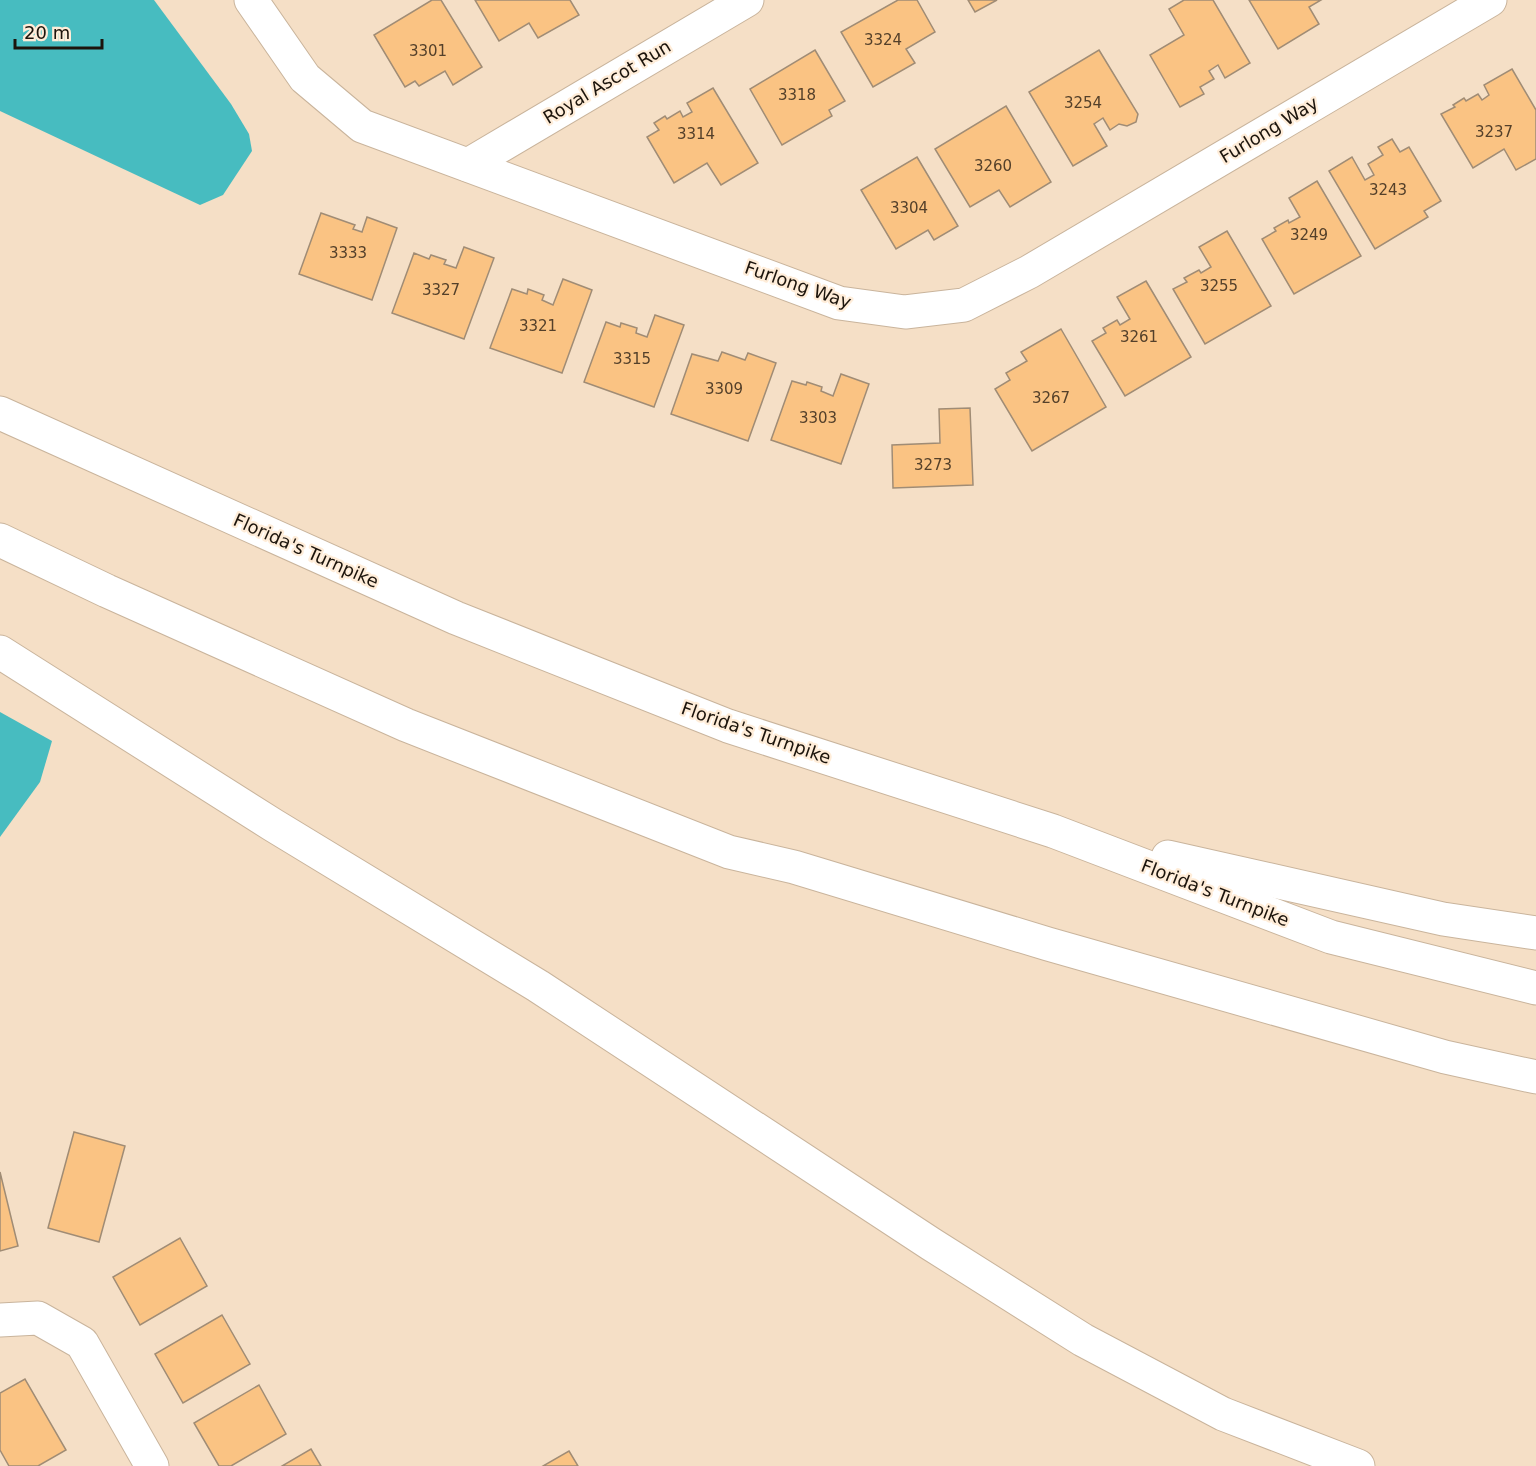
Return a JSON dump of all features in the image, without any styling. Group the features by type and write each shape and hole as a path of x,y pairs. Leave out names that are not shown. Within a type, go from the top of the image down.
{"main road":[{"name":"Furlong Way","path":"251,0 305,78 362,126 839,303 905,312 964,305 1029,272 1490,0"},
{"name":"Royal Ascot Run","path":"468,165 747,0"},
{"name":"Florida's Turnpike","path":"0,413 456,618 728,726 1053,831 1331,937 1536,988"},
{"path":"0,540 107,591 406,725 729,852 794,867 1048,944 1445,1057 1536,1077"},
{"path":"0,652 273,825 538,986 931,1244 1083,1340 1223,1414 1358,1466"},
{"path":"1053,831 1443,919 1536,933"},
{"path":"0,1320 38,1318 82,1344 152,1466"}],"water":[{"path":"0,0 154,0 231,104 249,134 252,151 223,195 200,205 0,111"},
{"path":"0,712 52,741 40,782 0,837"}],"building":[{"path":"432,0 441,0 482,67 453,85 445,71 419,86 415,81 405,87 374,35"},
{"path":"475,0 570,0 579,15 538,38 529,23 499,41"},
{"path":"898,0 917,0 935,32 906,49 915,63 873,87 841,32"},
{"path":"968,0 997,0 975,12"},
{"path":"1184,0 1213,0 1250,63 1225,78 1218,65 1209,71 1214,79 1200,87 1204,94 1180,107 1150,55 1184,35 1169,9"},
{"path":"1249,0 1321,0 1309,7 1319,24 1278,49"},
{"path":"815,50 845,101 829,110 832,116 782,145 750,89"},
{"path":"1099,50 1138,114 1136,122 1127,126 1119,124 1110,130 1103,118 1094,124 1107,146 1073,166 1029,92"},
{"path":"1512,69 1536,110 1536,159 1516,170 1504,149 1473,168 1441,114 1455,107 1453,105 1464,98 1466,101 1478,94 1482,100 1489,95 1484,85"},
{"path":"713,88 758,163 721,185 707,163 674,183 647,137 659,130 654,123 665,116 667,119 680,111 683,117 692,112 687,103"},
{"path":"1006,106 1051,182 1010,207 999,190 970,207 935,149"},
{"path":"1392,139 1400,152 1409,147 1441,201 1424,211 1428,217 1375,249 1329,171 1352,157 1365,180 1374,175 1368,164 1383,155 1378,147"},
{"path":"917,157 958,226 934,240 928,230 896,249 861,190"},
{"path":"1317,181 1361,256 1294,294 1262,239 1276,231 1274,228 1288,220 1289,223 1300,217 1289,198"},
{"path":"321,213 355,225 353,229 362,232 367,217 397,228 372,300 299,274"},
{"path":"1227,231 1271,306 1205,344 1173,289 1187,282 1184,278 1211,267 1199,247"},
{"path":"464,247 494,258 464,339 392,313 414,253 429,259 431,255 446,260 444,264 456,268"},
{"path":"563,279 592,290 562,373 490,348 512,289 527,294 528,289 544,295 542,300 553,305"},
{"path":"1146,281 1191,357 1125,396 1092,341 1106,333 1103,328 1117,320 1120,325 1130,319 1117,297"},
{"path":"655,315 684,325 654,407 584,382 606,322 620,327 621,323 637,328 636,333 647,337"},
{"path":"1061,329 1106,407 1032,451 995,389 1010,380 1006,373 1027,361 1021,352"},
{"path":"722,352 745,360 748,353 776,363 748,441 671,414 692,354 718,361"},
{"path":"841,374 869,384 841,464 771,440 792,381 806,385 807,382 822,387 821,391 833,396"},
{"path":"970,408 973,485 893,488 892,445 940,443 939,409"},
{"path":"74,1132 125,1146 99,1242 48,1228"},
{"path":"0,1172 18,1246 0,1251"},
{"path":"180,1238 207,1286 140,1325 113,1277"},
{"path":"222,1315 250,1364 183,1403 155,1354"},
{"path":"25,1379 66,1450 38,1466 9,1466 0,1450 0,1393"},
{"path":"259,1385 286,1434 231,1466 219,1466 194,1423"},
{"path":"311,1449 321,1466 282,1466"},
{"path":"569,1451 578,1466 543,1466"}]}
